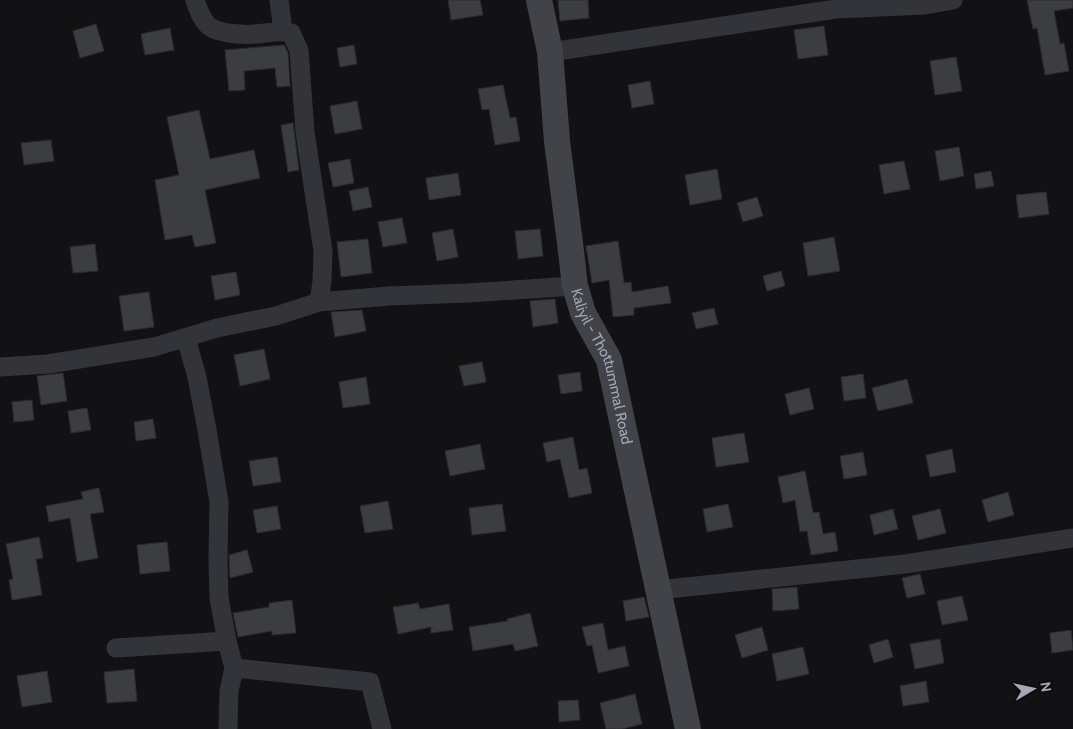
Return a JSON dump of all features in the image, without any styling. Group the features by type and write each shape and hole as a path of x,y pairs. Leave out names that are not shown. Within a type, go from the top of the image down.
{"main road":[{"name":"Kaliyil - Thottummal Road","path":"539,0 550,52 557,140 575,286 583,313 609,360 688,729"}],"street":[{"path":"194,0 201,16 211,28 230,34 254,35 283,31 291,33 299,50 305,132 323,251 319,302"},
{"path":"279,0 283,31"},
{"path":"550,52 836,9 925,5 953,0"},
{"path":"0,367 48,364 154,347 217,328 276,316 319,302 389,296 575,286"},
{"path":"186,338 197,377 219,502 219,598 234,668 229,691 228,729"},
{"path":"658,590 905,564 1073,538"},
{"path":"116,648 227,641"},
{"path":"234,668 370,682 382,729"}],"building":[{"path":"448,0 480,0 483,15 451,20"},
{"path":"558,0 588,0 589,18 560,21"},
{"path":"1027,0 1073,0 1073,8 1054,11 1060,44 1064,43 1069,71 1045,75 1037,28 1033,29"},
{"path":"96,24 104,51 80,58 73,31"},
{"path":"824,26 828,55 798,59 794,30"},
{"path":"170,28 174,50 145,55 141,34"},
{"path":"284,45 288,53 290,86 277,87 275,68 244,71 245,90 229,91 225,50"},
{"path":"354,45 357,64 340,67 337,48"},
{"path":"956,57 962,91 935,95 930,61"},
{"path":"650,81 654,104 632,108 628,85"},
{"path":"503,85 510,118 516,117 520,141 495,145 489,109 482,110 478,89"},
{"path":"357,101 362,129 335,134 330,106"},
{"path":"199,110 210,159 254,150 260,178 205,190 216,243 195,247 192,235 165,240 155,180 179,175 167,117"},
{"path":"293,123 299,170 288,172 281,125"},
{"path":"51,140 54,161 24,165 21,143"},
{"path":"959,147 964,176 940,181 935,151"},
{"path":"350,159 354,183 333,187 328,163"},
{"path":"904,161 910,189 884,194 879,165"},
{"path":"717,169 722,199 690,205 685,175"},
{"path":"991,171 994,186 976,189 974,174"},
{"path":"458,173 461,195 429,200 426,178"},
{"path":"368,187 372,207 353,211 349,191"},
{"path":"1046,192 1049,214 1019,218 1016,195"},
{"path":"757,197 763,216 743,222 737,203"},
{"path":"402,218 407,243 383,247 378,222"},
{"path":"453,229 458,257 437,261 432,233"},
{"path":"540,229 543,256 518,259 515,231"},
{"path":"834,237 840,271 808,276 803,243"},
{"path":"368,239 372,273 341,277 337,242"},
{"path":"618,241 624,283 631,282 632,292 668,286 671,303 634,308 634,315 613,317 609,280 592,283 586,246"},
{"path":"95,244 98,271 73,273 70,247"},
{"path":"781,271 785,286 767,291 763,276"},
{"path":"236,272 240,295 215,300 211,276"},
{"path":"149,292 154,327 124,331 119,296"},
{"path":"555,299 558,323 533,327 530,301"},
{"path":"714,308 718,324 696,329 692,313"},
{"path":"362,310 366,331 335,337 331,312"},
{"path":"264,349 270,379 240,386 234,355"},
{"path":"482,362 486,382 464,386 459,366"},
{"path":"580,372 582,391 561,394 558,375"},
{"path":"63,373 67,401 41,405 37,376"},
{"path":"863,374 866,398 844,401 841,377"},
{"path":"366,377 370,404 343,408 339,382"},
{"path":"907,379 913,403 878,411 872,388"},
{"path":"809,388 814,409 790,415 785,394"},
{"path":"32,400 34,420 14,422 12,402"},
{"path":"87,408 91,430 71,433 68,411"},
{"path":"153,419 156,438 136,441 134,422"},
{"path":"744,433 749,462 716,467 712,438"},
{"path":"573,437 579,470 587,468 592,493 569,498 560,459 547,462 543,443"},
{"path":"480,444 485,469 450,476 445,451"},
{"path":"952,449 956,472 930,477 926,455"},
{"path":"863,452 867,475 844,479 840,456"},
{"path":"277,457 281,482 253,486 249,461"},
{"path":"805,471 813,513 819,512 823,534 835,532 838,551 811,555 807,531 800,532 795,500 783,503 778,477"},
{"path":"99,488 104,512 90,514 98,558 77,562 70,518 49,522 46,506 83,499 81,492"},
{"path":"1008,492 1014,515 988,522 982,500"},
{"path":"388,501 393,529 365,533 360,506"},
{"path":"502,504 506,531 472,535 469,508"},
{"path":"728,504 733,527 707,532 703,509"},
{"path":"277,506 281,529 257,533 253,510"},
{"path":"893,509 898,529 874,535 870,515"},
{"path":"940,509 946,533 918,540 912,516"},
{"path":"39,537 43,558 36,559 42,595 12,600 9,580 13,579 6,544"},
{"path":"167,542 170,571 140,574 137,545"},
{"path":"247,550 253,572 230,578 229,555"},
{"path":"920,574 925,594 907,598 902,578"},
{"path":"797,587 799,609 773,611 772,589"},
{"path":"962,596 968,620 942,625 937,601"},
{"path":"644,597 649,617 626,621 623,601"},
{"path":"292,600 296,633 272,635 272,631 238,637 233,613 269,607 269,603"},
{"path":"418,603 420,609 449,604 453,630 431,633 431,627 398,634 393,607"},
{"path":"530,613 538,646 515,651 513,644 473,651 469,627 508,621 507,619"},
{"path":"603,623 608,650 625,646 629,666 598,673 592,645 587,646 582,627"},
{"path":"762,627 768,650 742,658 735,635"},
{"path":"1071,630 1073,650 1052,653 1050,633"},
{"path":"888,639 893,657 874,663 869,645"},
{"path":"940,639 944,663 915,669 910,644"},
{"path":"803,647 809,674 777,681 772,654"},
{"path":"134,669 137,701 107,703 104,672"},
{"path":"47,671 52,702 22,707 17,676"},
{"path":"926,681 929,702 903,706 900,686"},
{"path":"635,694 642,724 622,729 606,729 600,703"},
{"path":"578,700 580,720 559,722 558,701"}]}
